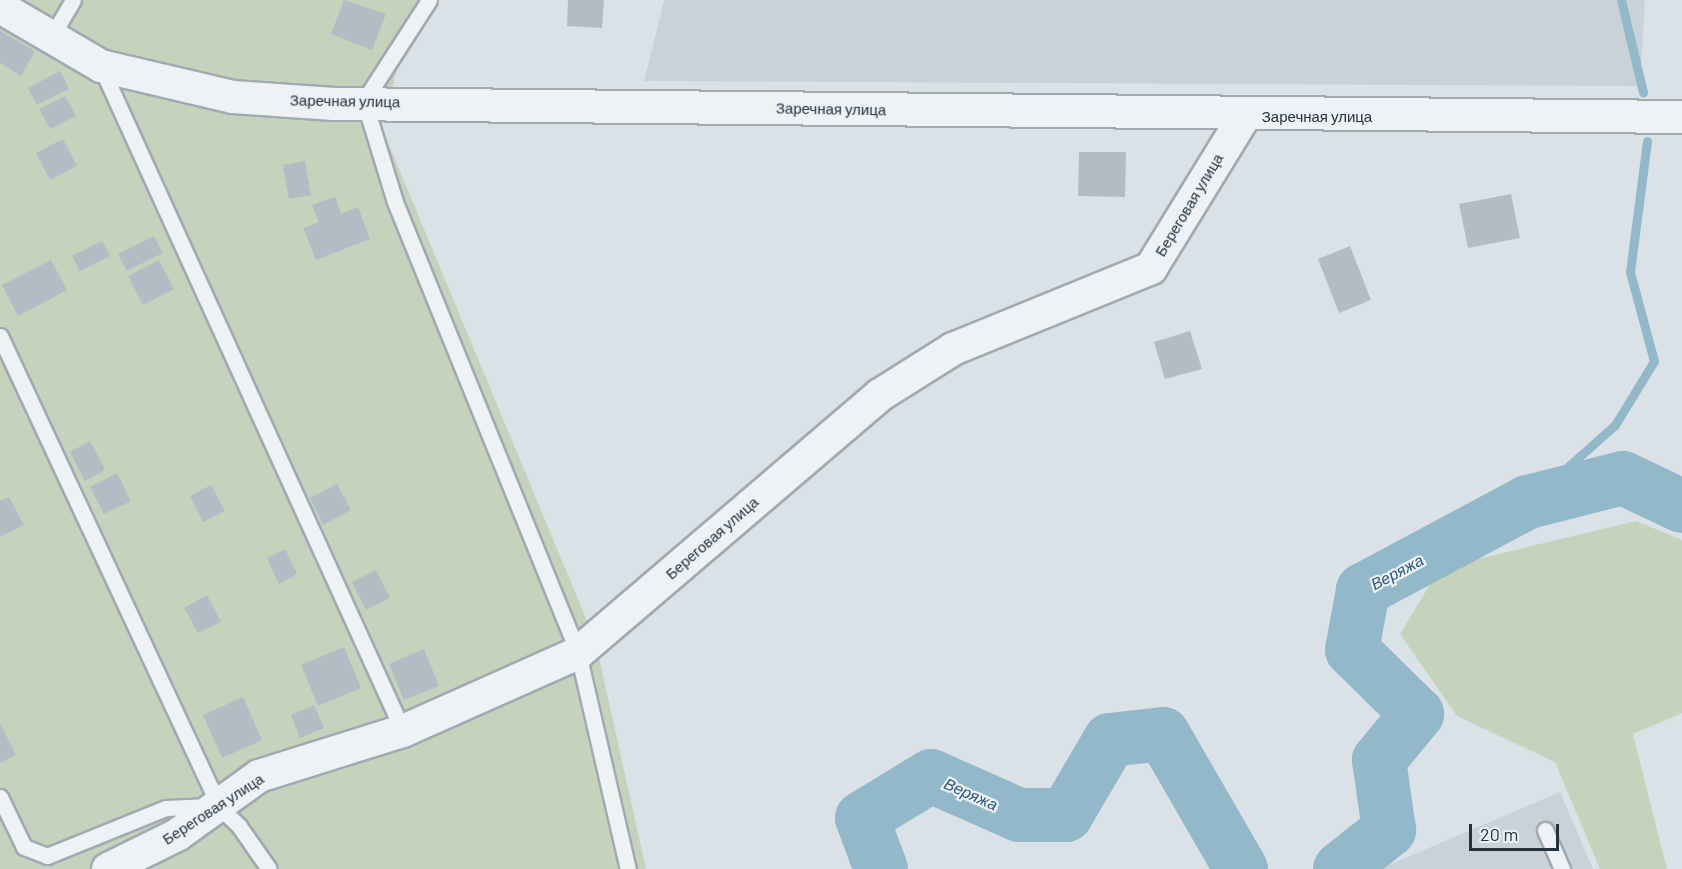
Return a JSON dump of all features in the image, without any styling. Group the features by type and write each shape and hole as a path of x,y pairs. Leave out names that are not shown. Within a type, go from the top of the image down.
{"street":[{"name":"Заречная улица","path":"0,7 50,39 101,66 233,97 333,104 364,101 1244,117 1682,117"},
{"name":"Береговая улица","path":"108,869 220,808 259,776 403,731 578,653 880,395 953,349 1151,268 1244,117"}],"lane":[{"path":"50,39 73,0"},
{"path":"429,0 364,101 395,202 578,653 628,869"},
{"path":"101,66 403,731"},
{"path":"0,336 220,808 239,826 269,869"},
{"path":"0,797 24,847 46,856 166,808 220,808"},
{"path":"1545,830 1562,869"}],"shaded area":[{"path":"664,0 1645,0 1640,86 644,81"},
{"path":"1560,792 1593,869 1379,869"}],"green space":[{"path":"0,0 436,0 400,58 382,128 595,640 646,869 0,869"},
{"path":"1636,521 1682,540 1682,713 1633,734 1667,869 1600,869 1555,762 1457,716 1400,634 1440,568"}],"building":[{"path":"344,0 386,14 372,50 331,34"},
{"path":"568,0 604,0 602,28 567,26"},
{"path":"0,31 35,51 21,76 0,63"},
{"path":"60,71 69,89 37,105 28,88"},
{"path":"65,96 76,116 50,129 39,109"},
{"path":"63,139 77,166 50,180 36,153"},
{"path":"1079,152 1126,152 1125,197 1078,196"},
{"path":"305,161 311,195 289,199 283,165"},
{"path":"1511,194 1520,238 1468,248 1459,204"},
{"path":"335,197 341,214 358,207 370,239 316,260 303,228 319,222 312,205"},
{"path":"154,236 163,253 127,271 118,254"},
{"path":"102,241 110,256 80,271 72,256"},
{"path":"1350,246 1371,300 1339,313 1318,259"},
{"path":"51,260 67,290 18,316 2,285"},
{"path":"159,260 174,289 143,305 128,276"},
{"path":"1190,331 1202,369 1165,379 1154,342"},
{"path":"90,441 105,470 85,481 70,452"},
{"path":"117,473 131,501 104,514 90,487"},
{"path":"337,484 351,510 323,525 310,498"},
{"path":"211,485 225,511 203,522 190,496"},
{"path":"9,497 24,525 0,537 0,501"},
{"path":"285,549 297,574 279,584 267,558"},
{"path":"376,570 390,598 366,610 352,582"},
{"path":"207,595 221,622 198,633 184,608"},
{"path":"344,647 361,688 318,706 301,665"},
{"path":"424,649 439,686 404,700 389,664"},
{"path":"243,697 262,740 222,758 203,715"},
{"path":"314,705 324,728 300,738 291,715"},
{"path":"0,723 16,755 0,763"}],"waterway":[{"path":"1621,0 1643,92"},
{"path":"1528,502 1615,425 1654,361 1630,272 1647,141"},
{"name":"Веряжа","path":"1340,869 1389,830 1379,760 1417,714 1352,650 1363,590 1528,502 1623,478 1682,506"},
{"name":"Веряжа","path":"881,869 862,818 931,776 1019,815 1066,815 1110,740 1163,734 1241,869"}]}
